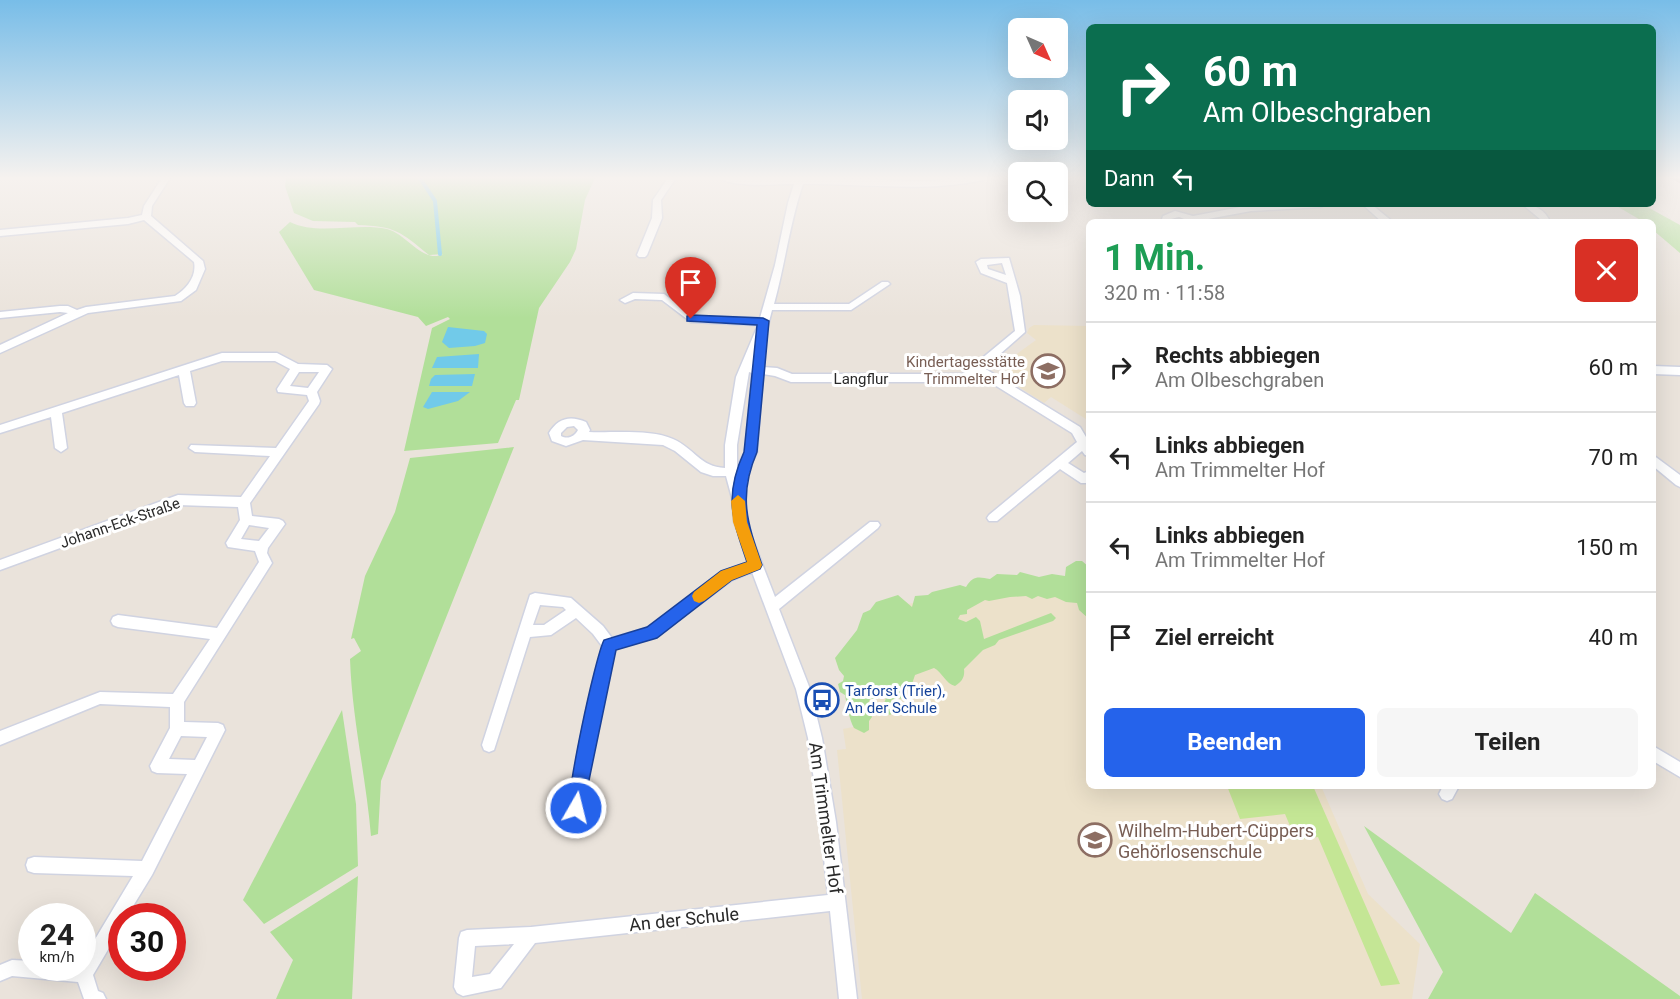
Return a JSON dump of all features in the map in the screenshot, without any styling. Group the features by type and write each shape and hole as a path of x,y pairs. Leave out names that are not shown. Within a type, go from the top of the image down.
{"street":[{"path":"0,233 89,225"},
{"path":"0,349 75,314 94,309 171,302 191,290 199,276 200,265 155,225"},
{"path":"642,255 654,225"},
{"name":"Am Trimmelter Hof","path":"789,225 769,307 741,377 731,446 737,471 740,522 803,689 815,738 848,999"},
{"name":"Langflur","path":"745,368 777,372 791,378 881,380 965,378 1020,332 1012,281"},
{"path":"769,307 851,307 885,284"},
{"path":"625,300 633,296 664,297 691,319 762,327"},
{"path":"0,315 60,309 68,309 75,314"},
{"name":"Am Trimmelter Hof","path":"737,471 751,452 762,327"},
{"path":"0,429 222,357 277,357 296,368 327,369 311,392"},
{"path":"296,368 282,389 311,392"},
{"path":"977,369 1076,430 1086,447 1060,463 993,518"},
{"path":"184,370 190,403"},
{"path":"1656,370 1680,371"},
{"path":"262,547 232,543 246,520 244,502 315,401 311,392"},
{"path":"56,412 61,448"},
{"path":"582,436 668,441 706,471 715,473 737,471"},
{"path":"195,448 278,452"},
{"path":"1656,462 1680,482"},
{"path":"1060,463 1086,478"},
{"name":"Johann-Eck-Straße","path":"0,565 178,500 244,502"},
{"path":"199,767 157,766 177,729 177,701 266,563 261,553 262,547 279,524 246,520"},
{"path":"771,608 874,525"},
{"path":"609,645 651,633 727,576 755,565"},
{"path":"489,745 535,599 566,602 609,645"},
{"path":"526,631 546,631 576,611"},
{"path":"118,621 219,634"},
{"path":"574,821 581,773 609,645"},
{"path":"0,738 100,698 177,701"},
{"path":"96,954 146,869 218,730 177,729"},
{"path":"1656,755 1680,770"},
{"path":"34,865 146,869"},
{"name":"An der Schule","path":"531,935 495,982 463,987 467,938 531,935 837,902"},
{"path":"0,973 12,968 18,968"},
{"path":"87,981 94,999"}],"shaded area":[{"name":"Kindertagesstätte Trimmelter Hof","path":"1034,325 1086,326 1086,419 1051,397 1044,403 1008,380 1014,375 1000,366 1036,340 1027,333"},
{"name":"Wilhelm-Hubert-Cüppers Gehörlosenschule","path":"1006,581 1086,596 1086,789 1322,789 1368,894 1420,944 1412,999 862,999 837,750 846,749 843,729 853,727 858,722 887,609"}],"green space":[{"path":"287,225 325,229 375,227 394,232 429,255 397,232 381,227 358,225 580,225 576,249 570,262 539,308 519,400 516,400 498,443 404,451 432,328 450,319 448,317 426,326 418,317 314,290 279,232"},
{"path":"1656,225 1680,225 1680,253 1656,233"},
{"path":"514,447 381,781 378,834 371,836 353,703 350,659 361,651 354,638 351,639 365,576 395,512 410,458"},
{"path":"1076,561 1082,561 1086,564 1086,616 1079,610 1077,603 1066,602 1055,597 1047,599 1038,596 1032,599 1026,596 985,600 967,610 967,614 960,615 958,619 966,622 976,617 980,621 984,639 1051,613 1056,618 999,640 995,645 983,650 964,669 960,683 955,686 934,668 915,675 911,687 903,688 907,694 906,700 898,698 891,700 895,711 890,715 881,710 887,696 870,699 868,704 872,717 869,721 869,730 864,733 854,728 845,695 840,692 838,684 843,681 844,676 835,658 857,630 863,613 870,610 876,602 898,595 912,607 915,596 928,595 960,585 966,587 979,577 990,579 997,574 1017,575 1020,572 1039,577 1052,574 1065,576 1066,567"},
{"path":"342,710 356,804 358,866 264,924 243,900"},
{"path":"1228,789 1314,789 1400,984 1381,986 1318,837 1296,840 1285,814 1240,819"},
{"path":"1364,826 1511,933 1535,893 1680,996 1680,999 1428,999 1443,972"},
{"path":"358,876 352,999 276,999 293,960 270,932"}],"water":[{"path":"448,327 484,331 487,334 485,343 449,348 442,342"},
{"path":"479,354 478,368 432,368 437,357"},
{"path":"475,374 472,386 429,386 435,375"},
{"path":"432,392 470,392 458,401 428,409 423,407"}],"waterway":[{"path":"437,225 440,254"}],"slow traffic":[{"path":"699,596 727,576 755,565 740,522 738,501"}],"place":[{"name":"Kindertagesstätte Trimmelter Hof","path":"1048,371"},
{"name":"Tarforst (Trier), An der Schule","path":"822,700"},
{"name":"Wilhelm-Hubert-Cüppers Gehörlosenschule","path":"1095,840"}],"route":[{"path":"576,808 581,773 609,645 651,633 727,576 755,565 740,522 738,498 742,470 751,452 763,321 691,319"}]}
